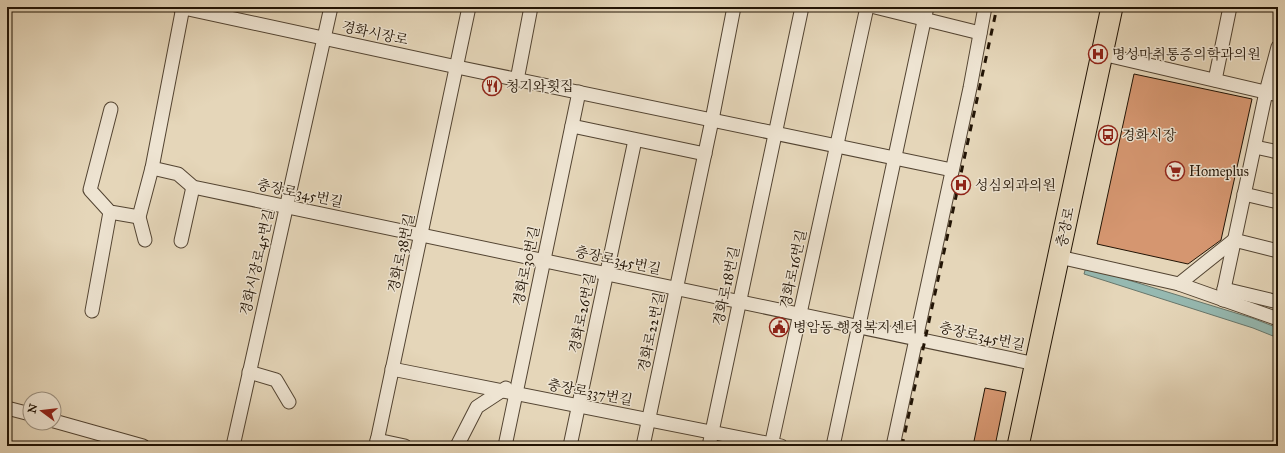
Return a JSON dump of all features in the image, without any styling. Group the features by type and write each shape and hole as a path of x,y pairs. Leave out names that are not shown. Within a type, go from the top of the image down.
{"main road":[{"name":"충장로","path":"1018,446 1112,7"}],"street":[{"name":"경화시장로","path":"182,7 517,80 952,170"},
{"path":"145,240 139,217 152,168 182,7"},
{"name":"경화시장로45번길","path":"233,446 331,7"},
{"name":"경화로38번길","path":"376,443 469,7"},
{"path":"517,80 531,7"},
{"name":"경화로22번길","path":"643,446 705,154 734,7"},
{"path":"775,133 802,7"},
{"path":"836,146 867,7"},
{"path":"875,7 926,13 980,33"},
{"path":"893,446 952,170 984,7"},
{"path":"1215,80 1230,7"},
{"path":"833,446 926,13"},
{"path":"1223,294 1255,147 1272,93 1278,47"},
{"path":"1102,54 1272,93"},
{"name":"경화로30번길","path":"505,446 580,92"},
{"path":"111,109 90,190 110,212 139,217"},
{"path":"572,126 705,154"},
{"name":"경화로18번길","path":"709,446 775,133"},
{"name":"경화로26번길","path":"570,446 635,140"},
{"name":"경화로16번길","path":"774,445 836,146"},
{"path":"1255,147 1278,152"},
{"path":"152,168 178,174 193,187 181,241"},
{"name":"충장로345번길","path":"193,187 1036,364"},
{"path":"1244,194 1278,202"},
{"path":"92,311 110,212"},
{"path":"1179,284 1234,240"},
{"path":"1234,240 1278,251"},
{"path":"1059,257 1223,294 1278,302"},
{"path":"1223,294 1278,319"},
{"name":"충장로337번길","path":"392,368 774,445"},
{"path":"249,372 276,380 289,402"},
{"path":"457,446 477,407 519,379"},
{"path":"7,408 22,412"},
{"path":"62,423 144,446"},
{"path":"376,443 405,446"}],"water":[{"path":"1086,267 1252,318 1278,328 1278,338 1253,328 1084,274"}],"building":[{"name":"Homeplus","path":"1134,74 1252,99 1221,240 1188,264 1097,244"},
{"path":"985,388 1006,392 995,446 973,446"}],"railway":[{"path":"902,446 997,7"}],"place":[{"name":"명성마취통증의학과의원","path":"1098,54"},
{"name":"청기와횟집","path":"492,86"},
{"name":"경화시장","path":"1108,135"},
{"name":"Homeplus","path":"1175,171"},
{"name":"성심외과의원","path":"961,185"},
{"name":"병암동 행정복지센터","path":"779,327"}]}
